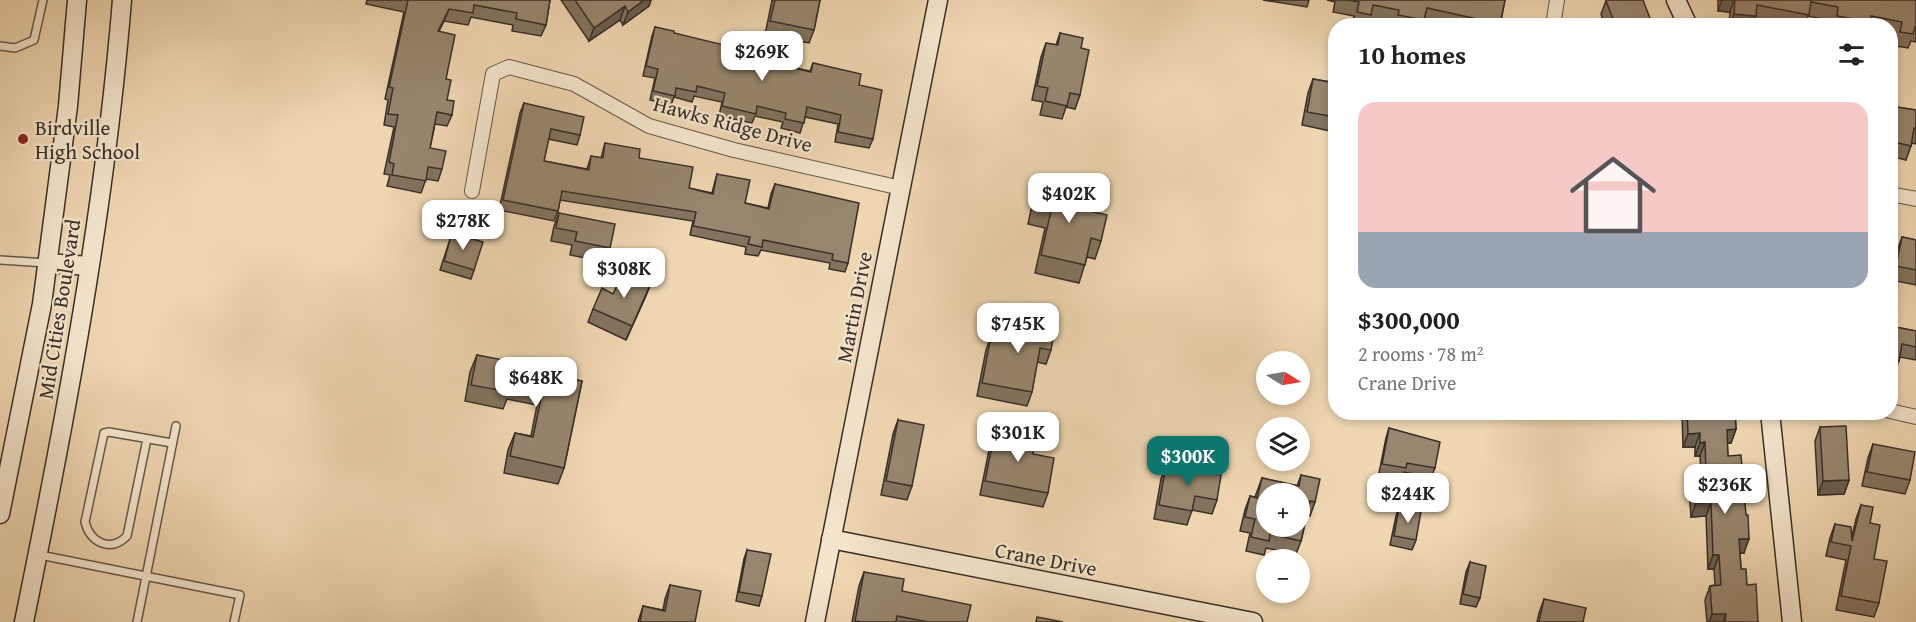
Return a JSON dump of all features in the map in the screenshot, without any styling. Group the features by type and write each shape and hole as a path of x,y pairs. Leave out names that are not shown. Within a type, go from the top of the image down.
{"street":[{"name":"Mid Cities Boulevard","path":"0,514 42,304 68,106 77,0"},
{"name":"Mid Cities Boulevard","path":"24,622 80,328 113,104 122,0"},
{"name":"Martin Drive","path":"815,622 938,0"},
{"path":"1554,18 1557,0"},
{"path":"1676,0 1684,18"},
{"name":"Hawks Ridge Drive","path":"472,191 493,74 509,67 574,84 649,126 734,150 901,188"},
{"path":"1898,196 1916,199"},
{"path":"47,263 89,266"},
{"path":"1898,413 1916,417"},
{"path":"1771,420 1792,622"},
{"name":"Crane Drive","path":"831,539 1253,622"}],"lane":[{"path":"0,46 15,48 34,40 43,0"},
{"path":"0,260 47,263"},
{"path":"137,622 176,426"},
{"path":"147,439 127,536 110,545 99,543 87,531 85,522 101,437 104,433 109,432 172,443"},
{"path":"37,555 240,595 234,622"}],"building":[{"path":"408,0 550,0 546,25 516,19 517,13 474,5 473,13 449,9 438,31 455,35 446,79 451,80 447,100 454,101 452,115 437,112 430,148 446,151 442,169 428,167 426,181 392,175 394,164 389,162 398,115 388,114 393,88 389,87"},
{"path":"575,0 644,0 628,12 625,6 594,28"},
{"path":"775,0 820,0 814,30 770,21"},
{"path":"1348,0 1505,0 1501,18 1473,18 1427,8 1424,18 1414,18 1398,15 1399,10 1373,5 1371,15 1357,12 1359,2"},
{"path":"1643,0 1650,18 1613,18 1606,1"},
{"path":"1735,0 1916,0 1916,27 1913,34 1900,32 1902,22 1898,21 1898,18 1837,16 1838,7 1811,2 1809,15 1757,5 1756,16 1734,14"},
{"path":"655,27 769,56 768,62 811,72 813,63 861,74 859,85 882,90 873,139 838,132 841,115 807,107 804,123 785,119 786,113 757,106 756,114 722,106 725,93 697,86 696,92 676,88 675,96 653,91 658,69 646,66"},
{"path":"1060,33 1083,38 1081,48 1089,50 1080,95 1070,93 1067,106 1045,101 1048,88 1037,86 1046,43 1058,45"},
{"path":"1313,79 1328,82 1328,116 1307,112"},
{"path":"524,103 584,117 580,135 551,129 544,161 589,170 591,156 603,158 605,143 640,149 639,158 693,167 689,188 713,194 717,174 750,180 745,203 769,209 775,184 859,203 848,263 832,260 833,254 763,240 762,247 748,244 750,237 693,226 696,212 562,191 558,211 503,200"},
{"path":"1898,107 1916,110 1916,129 1914,128 1911,146 1898,143"},
{"path":"1039,184 1090,195 1086,210 1107,215 1101,241 1091,238 1085,265 1041,255 1051,211 1034,207"},
{"path":"559,213 615,224 610,248 575,241 577,232 556,228"},
{"path":"452,233 483,242 474,270 444,261"},
{"path":"1902,237 1916,240 1916,270 1898,266"},
{"path":"624,271 651,283 632,326 593,309 602,288 613,294"},
{"path":"1018,316 1056,323 1051,350 1040,348 1032,392 982,383 991,336 1006,339 1008,326 1016,328"},
{"path":"1898,328 1916,331 1916,347 1902,344 1899,361"},
{"path":"477,355 525,364 524,369 582,381 564,468 510,456 515,433 533,437 543,389 511,382 509,392 471,385"},
{"path":"898,420 924,425 912,486 886,481"},
{"path":"1687,420 1735,420 1736,429 1727,430 1728,456 1741,455 1749,539 1739,539 1741,569 1746,569 1747,585 1756,584 1758,622 1725,622 1726,614 1712,614 1710,586 1721,585 1719,555 1713,555 1711,502 1696,503 1694,474 1706,473 1705,442 1700,443 1700,433 1688,434"},
{"path":"996,426 1020,431 1017,442 1034,445 1033,454 1054,458 1048,493 985,481"},
{"path":"1846,426 1849,480 1823,481 1820,427"},
{"path":"1389,428 1440,442 1435,468 1407,463 1406,468 1382,464"},
{"path":"1873,444 1915,452 1910,480 1867,472"},
{"path":"1166,465 1221,475 1217,500 1195,496 1192,511 1159,505"},
{"path":"1301,475 1320,479 1315,502 1310,501 1310,483 1300,483"},
{"path":"1262,478 1285,483 1261,483"},
{"path":"1250,496 1256,498 1256,537 1270,537 1269,541 1251,537 1255,519 1245,517"},
{"path":"1861,505 1873,507 1870,523 1880,525 1874,559 1887,561 1879,603 1841,596 1851,546 1831,542 1835,524 1851,527 1852,541"},
{"path":"1399,507 1421,511 1416,540 1394,536"},
{"path":"1283,537 1302,537 1301,541"},
{"path":"747,550 771,554 762,596 739,592"},
{"path":"1470,562 1486,566 1480,598 1463,594"},
{"path":"864,572 904,579 902,591 971,605 967,622 928,622 897,616 896,622 855,621"},
{"path":"670,585 701,591 695,622 640,622 643,606 665,611"},
{"path":"1544,599 1586,608 1583,622 1539,622"},
{"path":"1037,617 1063,622 1036,622"}],"place":[{"name":"Birdville High School","path":"23,139"}]}
